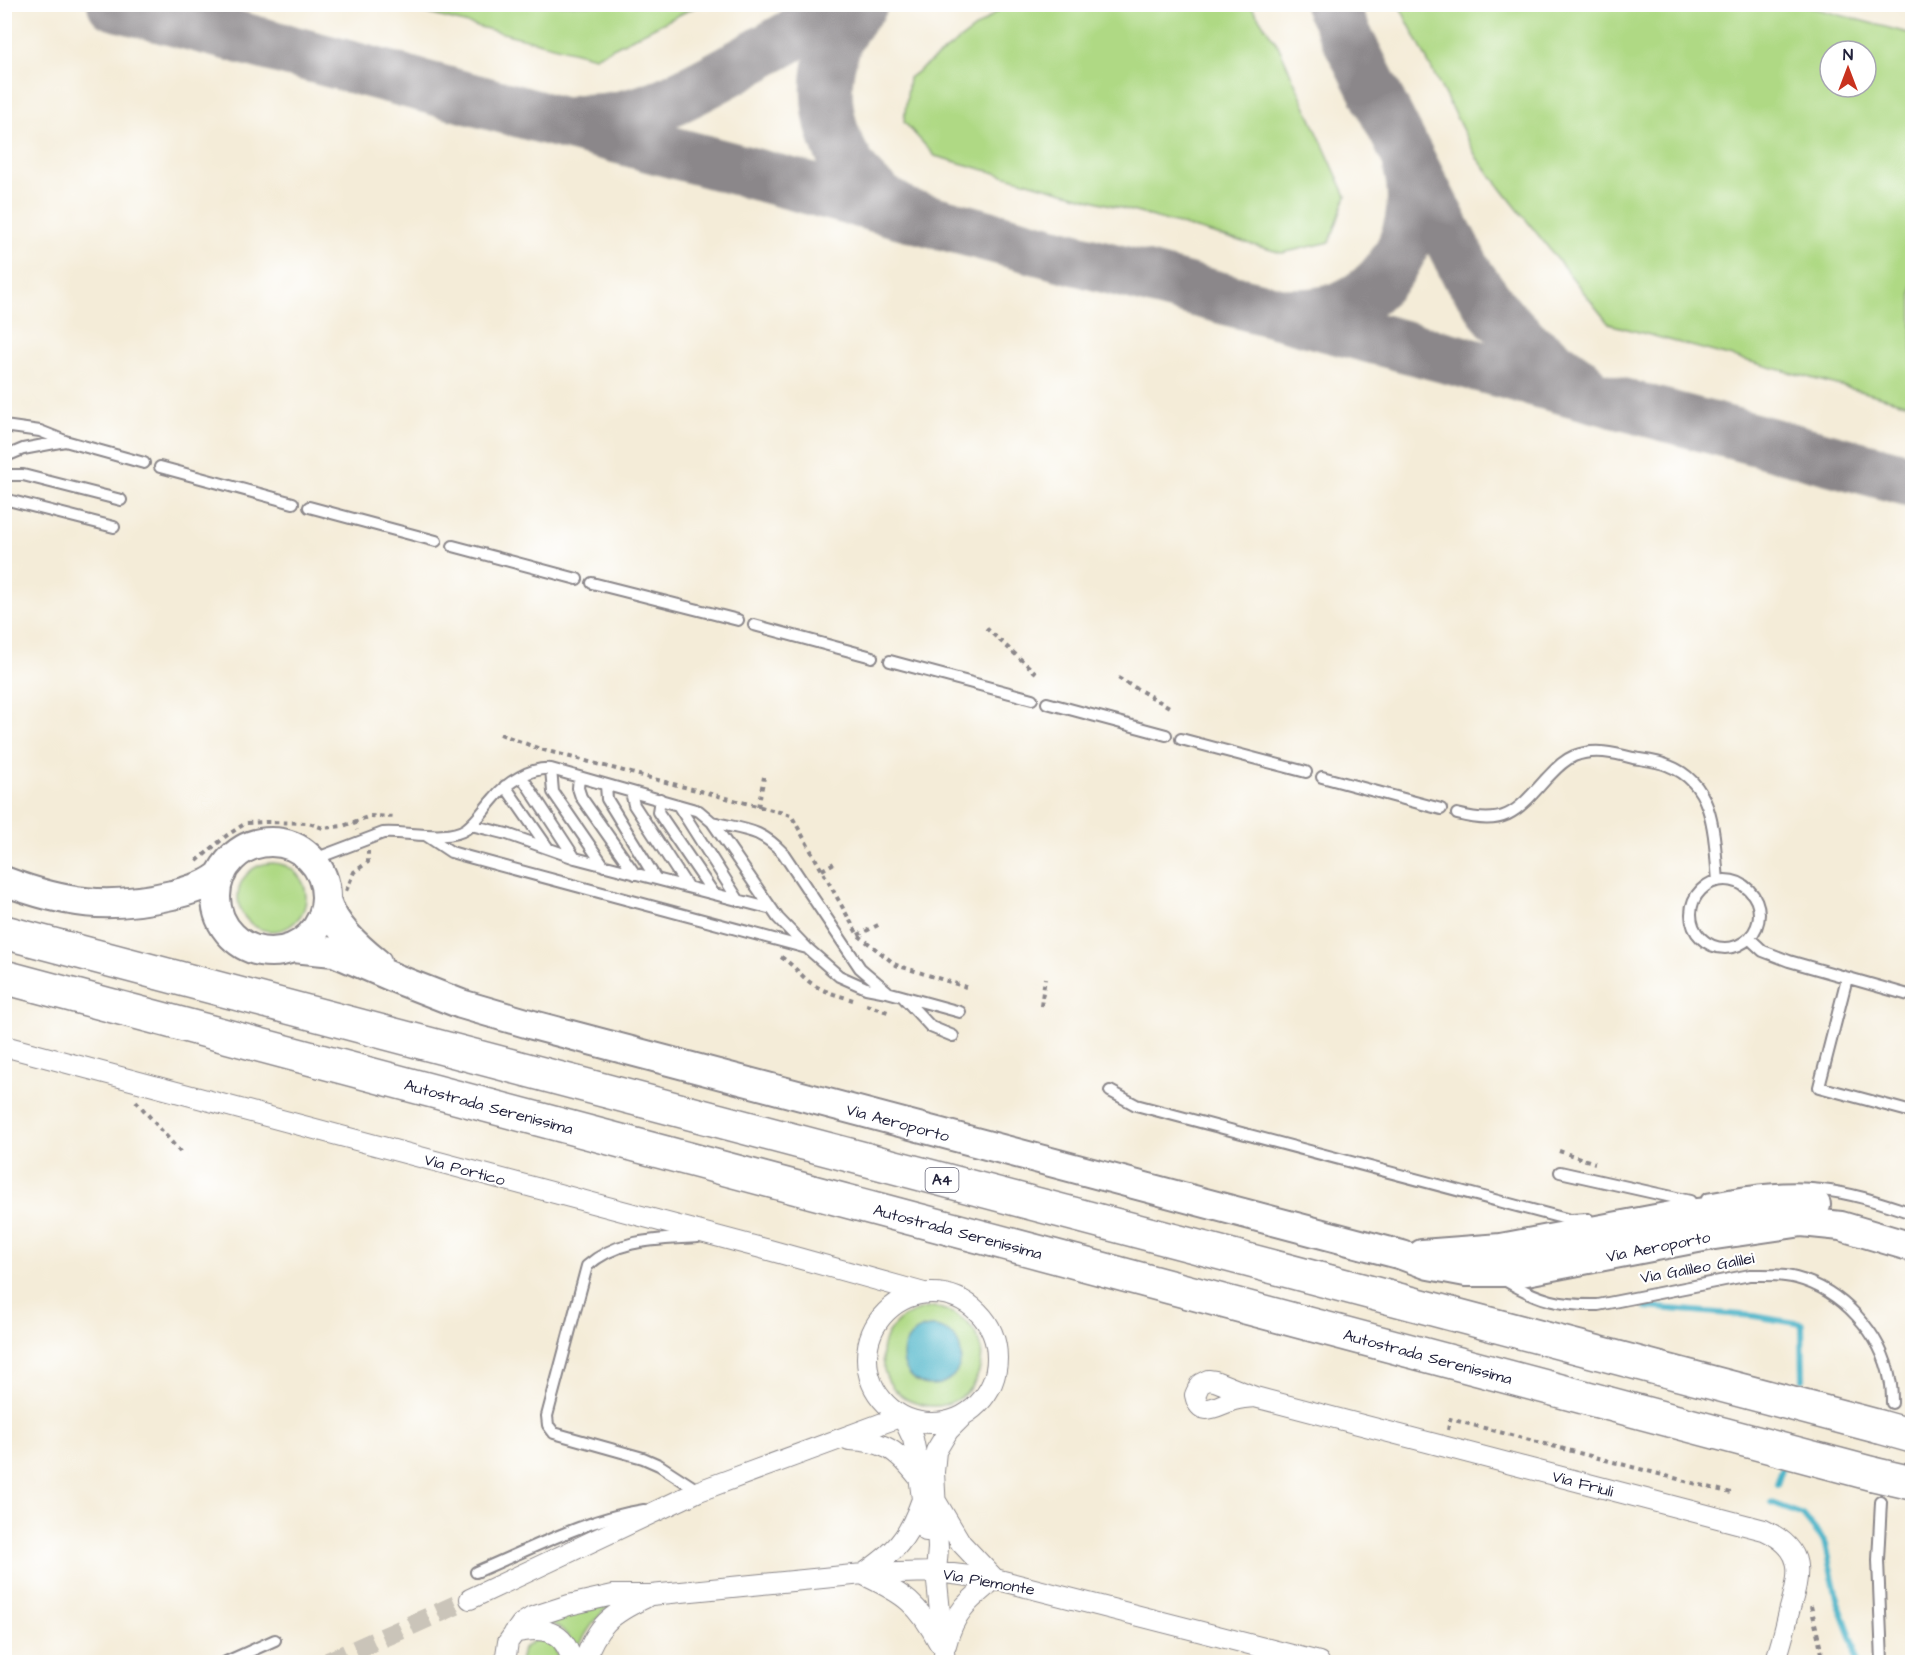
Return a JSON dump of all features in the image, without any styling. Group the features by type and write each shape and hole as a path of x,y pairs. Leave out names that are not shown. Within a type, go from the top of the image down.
{"highway":[{"name":"A4","path":"4,932 1886,1415 1912,1436"},
{"name":"Autostrada Serenissima","path":"4,977 1877,1488 1912,1483"}],"main road":[{"path":"4,881 80,903 140,902 187,891 214,881 231,860 243,850 268,843 278,843 296,849 312,860 321,875 326,900 318,925 308,938 293,948 275,952 256,950 239,942 209,915 198,910 140,902"},
{"path":"222,873 218,882 216,901 226,929"},
{"name":"Via Aeroporto","path":"326,900 331,916 340,928 356,945 397,979"},
{"name":"Via Aeroporto","path":"293,948 334,952 461,1004 533,1025 1402,1255 1445,1269 1507,1278 1536,1270 1708,1236 1802,1222 1841,1226 1912,1247"},
{"name":"Via Aeroporto","path":"1402,1255 1501,1248 1677,1215 1779,1205 1821,1205 1863,1214 1912,1231"}],"street":[{"name":"Via Portico","path":"4,1046 715,1235 924,1293"},
{"path":"944,1658 927,1619 912,1602 863,1574 883,1560 906,1537 928,1501 936,1451 948,1431 978,1405 988,1391 996,1372 997,1351 994,1338 982,1317 964,1301 952,1296 924,1293 896,1303 885,1313 872,1332 866,1353 867,1367 876,1392 892,1410 917,1422 933,1424 964,1415"},
{"name":"Via Friuli","path":"1256,1397 1764,1530 1777,1536 1794,1554 1797,1583 1775,1662"},
{"path":"470,1599 699,1491 902,1416"},
{"path":"902,1416 913,1439 919,1478 928,1501 938,1548 936,1572 944,1658"},
{"path":"841,1439 870,1440 887,1447 901,1456 919,1478"},
{"path":"928,1501 995,1579 964,1605 955,1618 944,1658"},
{"name":"Via Piemonte","path":"514,1633 521,1624 532,1617 569,1605 613,1595 651,1595 863,1574 936,1572 995,1579 1313,1662"},
{"name":"Via Piemonte","path":"584,1662 595,1634 606,1621 623,1608 651,1595"},
{"path":"505,1662 508,1642 514,1633 535,1630 552,1632 566,1644 572,1662"}],"lane":[{"path":"4,426 40,431 65,441 144,463"},
{"path":"4,457 23,449 65,441"},
{"path":"160,467 293,503"},
{"path":"4,475 23,475 120,500"},
{"path":"4,499 114,527"},
{"path":"309,507 436,541"},
{"path":"453,546 577,579"},
{"path":"592,583 738,621"},
{"path":"754,625 872,657"},
{"path":"890,662 1032,699"},
{"path":"1047,703 1166,735"},
{"path":"1181,739 1306,772"},
{"path":"1457,814 1478,819 1508,816 1561,763 1585,753 1606,752 1669,766 1693,780 1706,801 1713,828 1718,881"},
{"path":"312,860 383,833 394,832 427,837 463,831 484,812 492,799 506,786 543,768 699,811 712,822 771,909 807,948 839,976 866,988 960,1012"},
{"path":"551,770 553,792 604,866"},
{"path":"522,777 575,858"},
{"path":"579,777 578,788 581,796 635,874"},
{"path":"1322,777 1441,809"},
{"path":"606,785 607,799 656,879"},
{"path":"506,786 548,848"},
{"path":"631,792 634,805 687,886"},
{"path":"660,799 658,812 714,894"},
{"path":"678,805 739,901"},
{"path":"712,822 757,833 771,840 783,853 860,968 887,992"},
{"path":"471,825 507,834 575,858 771,909"},
{"path":"427,837 451,852 807,948"},
{"path":"1718,881 1735,881 1745,886 1753,894 1760,915 1757,926 1749,938 1739,945 1719,947 1708,944 1700,937 1691,917 1696,896 1703,887 1718,881"},
{"path":"1749,938 1763,951 1912,996"},
{"path":"1847,978 1818,1087 1912,1112"},
{"path":"902,996 931,1027 953,1036"},
{"path":"1110,1092 1136,1105 1570,1220 1607,1217 1776,1189 1822,1190 1912,1213"},
{"path":"1560,1172 1690,1202"},
{"path":"699,1491 659,1465 643,1458 554,1433 548,1425 548,1416 587,1266 606,1251 622,1245 715,1235"},
{"name":"Via Galileo Galilei","path":"1507,1278 1551,1302 1579,1306 1598,1305 1750,1275 1796,1278 1819,1286 1837,1297 1870,1333 1882,1354 1890,1379 1886,1415"},
{"path":"1877,1488 1882,1662"},
{"path":"476,1572 597,1521 618,1514 667,1506"},
{"path":"226,1662 275,1640"}],"path":[{"path":"986,628 1036,673"},
{"path":"1118,678 1171,708"},
{"path":"758,807 764,777"},
{"path":"194,864 226,836 246,823 309,823 323,828 343,826 370,816 390,815 400,818"},
{"path":"822,870 836,862"},
{"path":"858,935 880,924"},
{"path":"774,954 790,963 807,980 824,991 891,1013"},
{"path":"1041,1006 1046,978"},
{"path":"136,1101 181,1153"},
{"path":"1447,1433 1450,1419 1731,1492"},
{"path":"1797,1583 1811,1605 1824,1662"}],"green space":[{"path":"395,5 699,5 595,57"},
{"path":"1006,5 1250,5 1278,45 1346,196 1330,242 1282,253 935,156 904,122 909,78"},
{"path":"1399,5 1802,5 1912,34 1912,405 1609,324 1477,158"},
{"path":"272,863 285,866 296,873 303,884 306,897 303,910 296,921 285,928 272,931 259,928 248,921 241,910 238,897 241,884 248,873 259,866"},
{"path":"934,1307 960,1317 975,1333 981,1351 979,1370 971,1387 956,1400 936,1406 913,1402 899,1394 887,1378 882,1360 886,1337 892,1328 900,1320 921,1310","holes":["923,1328 942,1329 960,1350 961,1359 958,1368 953,1376 926,1385 917,1382 910,1375"]},
{"path":"611,1604 592,1625 577,1650 560,1628 543,1621"},
{"path":"540,1640 554,1647 559,1662 520,1662 523,1649 533,1641"}],"water":[{"path":"932,1327 943,1329 956,1340 961,1356 959,1367 948,1380 932,1385 921,1383 908,1372 903,1356 905,1345 916,1332"}],"waterway":[{"path":"1646,1307 1754,1316 1802,1324 1803,1379"},
{"path":"1777,1484 1782,1469"},
{"path":"1771,1503 1803,1515 1824,1541 1838,1602 1854,1644 1856,1662"}],"taxiway":[{"path":"113,4 1912,481"},
{"path":"580,120 625,116 666,103 848,4"},
{"path":"862,4 843,28 832,56 827,85 829,114 837,143 851,169 871,191 896,208"},
{"path":"1330,4 1468,275 1497,315 1529,347 1580,383"},
{"path":"1292,314 1322,312 1348,304 1371,290 1389,271 1402,248 1410,222 1413,194 1409,166"}],"tunnel":[{"path":"328,1662 470,1599"}]}
